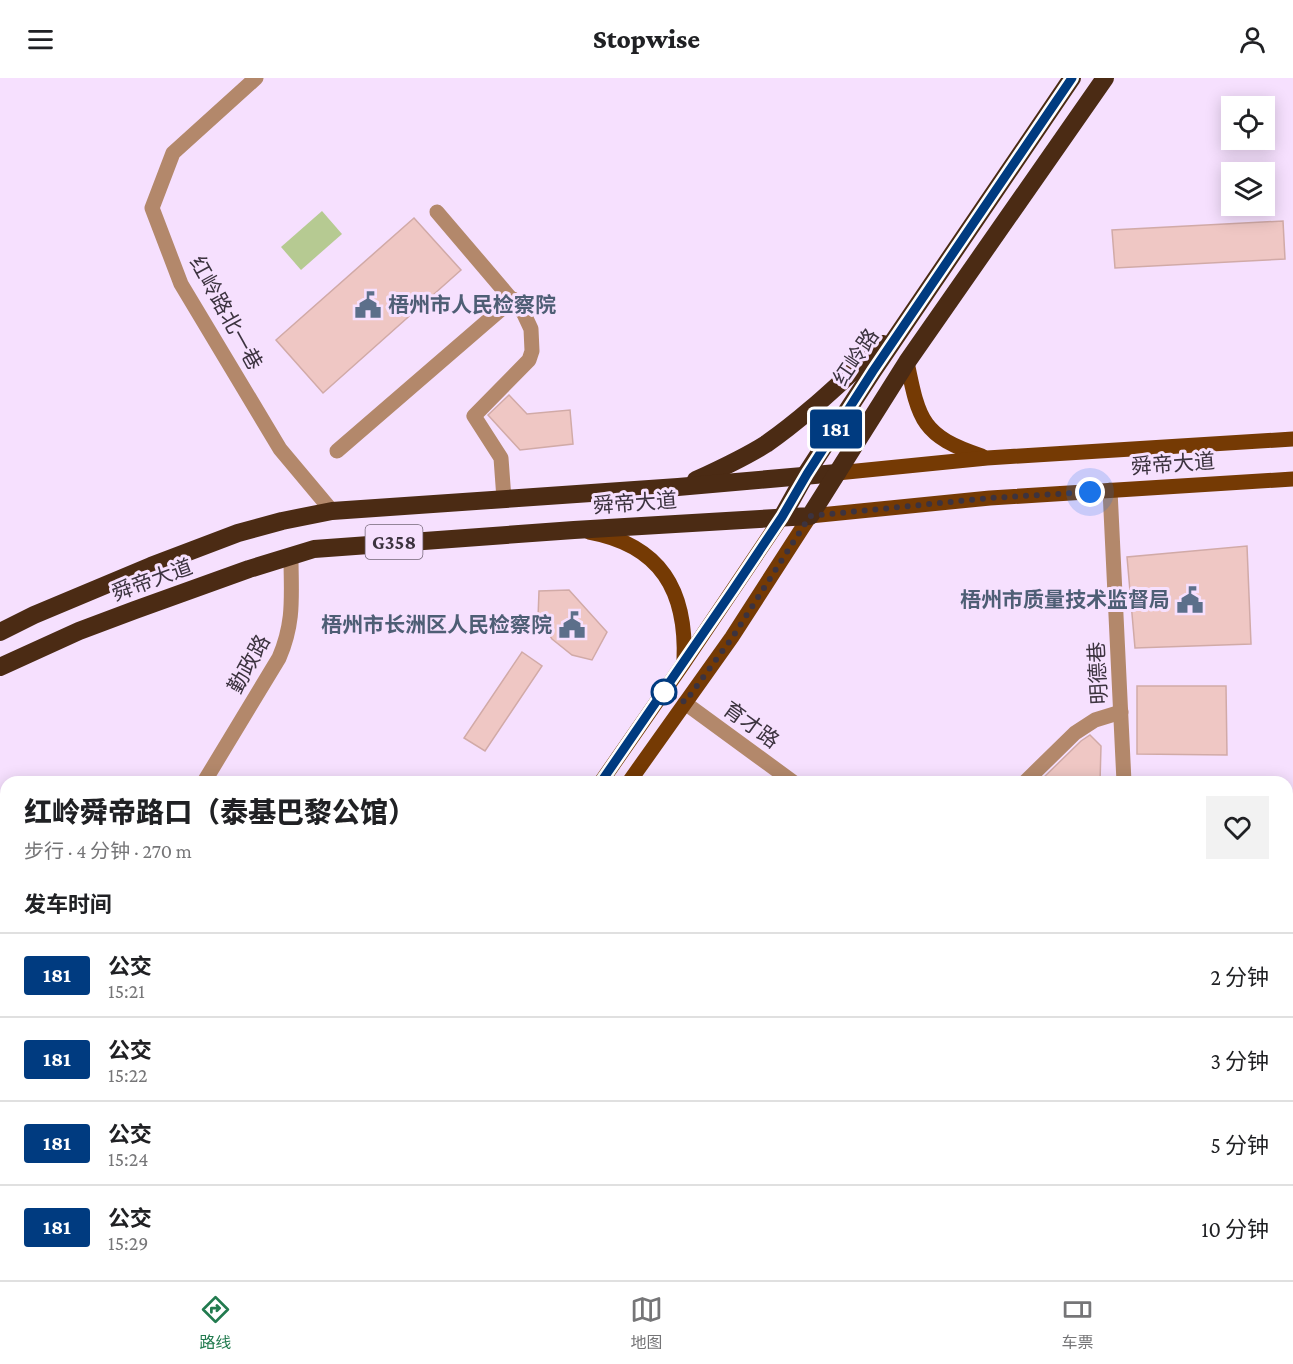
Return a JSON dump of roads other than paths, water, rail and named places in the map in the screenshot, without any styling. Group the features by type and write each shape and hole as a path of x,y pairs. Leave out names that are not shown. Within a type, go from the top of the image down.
{"highway":[{"name":"红岭路","path":"782,517 807,474 905,325 1072,78"},
{"path":"810,516 907,362 1105,78"},
{"path":"678,487 728,466 766,444 794,423 905,325"},
{"name":"G358","path":"807,474 837,473"},
{"name":"舜帝大道","path":"0,632 140,570 238,533 332,511 678,487 807,474"},
{"name":"舜帝大道","path":"0,667 79,631 291,555 314,549 810,516"}],"main road":[{"path":"907,362 921,417 936,435 955,447 987,458"},
{"name":"舜帝大道","path":"837,473 987,458 1293,439"},
{"name":"舜帝大道","path":"810,516 990,498 1293,479"},
{"path":"633,776 732,638 810,516"},
{"name":"红岭路","path":"605,776 782,517"},
{"path":"574,530 602,535 625,543 646,554 657,565 674,591 682,617 685,640 683,664"}],"street":[{"name":"红岭路北一巷","path":"256,78 173,153 152,207 181,284 280,449 332,511"},
{"path":"437,212 513,299 531,329 530,360 474,416 501,458 504,499"},
{"path":"337,451 513,299"},
{"name":"明德巷","path":"1110,490 1124,776"},
{"name":"勤政路","path":"208,776 279,658 287,639 291,620 291,555"},
{"name":"育才路","path":"685,702 785,776"},
{"path":"1031,776 1075,734 1095,720 1121,712"}],"place":[{"name":"梧州市人民检察院","path":"368,305"},
{"name":"梧州市质量技术监督局","path":"1190,600"},
{"name":"梧州市长洲区人民检察院","path":"572,625"}]}
